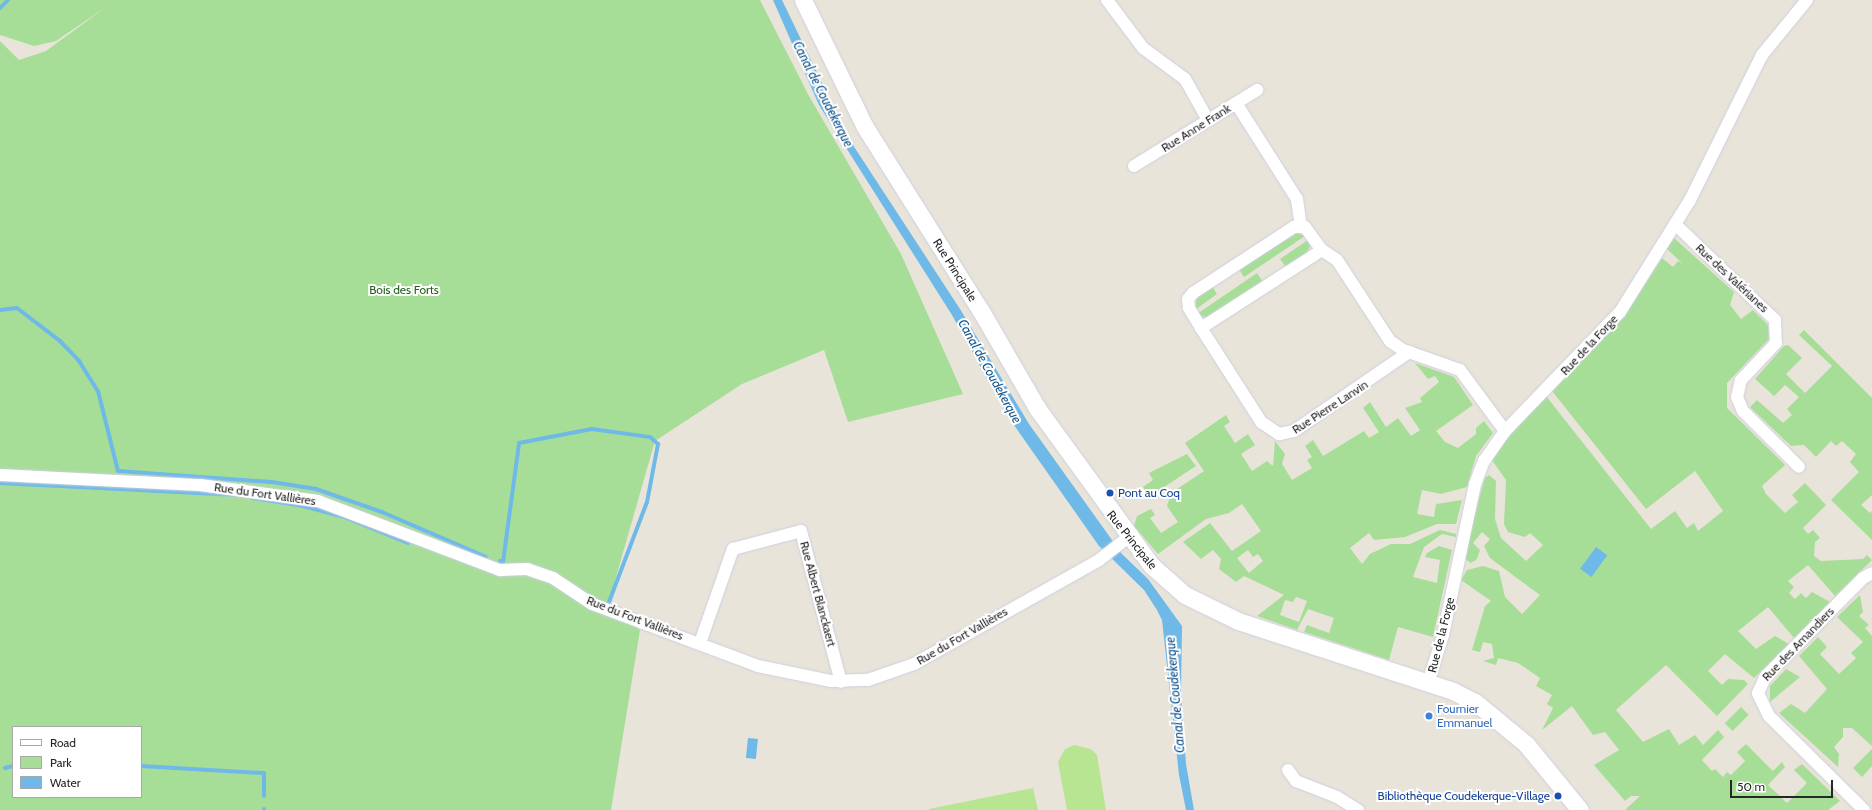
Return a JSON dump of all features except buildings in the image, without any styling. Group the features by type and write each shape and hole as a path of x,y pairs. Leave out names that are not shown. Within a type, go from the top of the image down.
{"street":[{"name":"Rue Principale","path":"803,0 846,92 879,152 975,302 1043,419 1125,540 1168,582 1212,610 1428,683 1467,698 1506,725 1536,755 1580,810"},
{"path":"1107,0 1142,48 1185,79 1208,120"},
{"name":"Rue de la Forge","path":"1428,683 1477,477 1505,431 1608,327 1675,224 1762,55 1807,0"},
{"name":"Rue Anne Frank","path":"1134,166 1257,90"},
{"path":"1236,103 1297,198 1301,226 1322,250 1337,260 1390,342 1409,352 1460,370 1505,431"},
{"name":"Rue des Valérianes","path":"1675,224 1775,320 1776,343 1741,380 1737,397 1743,411 1799,466"},
{"name":"Rue Pierre Lanvin","path":"1301,226 1294,227 1189,296 1189,308 1261,422 1278,434 1294,431 1409,352"},
{"path":"1201,328 1322,250"},
{"name":"Rue du Fort Vallières","path":"0,475 194,484 318,501 500,570 527,569 553,578 592,604 700,643 763,668 841,682 868,680 902,670 1103,557 1125,540"},
{"name":"Rue Albert Blanckaert","path":"700,643 733,549 801,531 841,682"},
{"name":"Rue des Amandiers","path":"1864,810 1769,716 1758,693 1766,676 1863,578 1872,573"},
{"path":"1288,770 1296,781 1337,797 1358,810"}],"green space":[{"name":"Bois des Forts","path":"0,0 760,0 809,96 901,254 963,394 848,422 824,350 742,384 655,441 608,605 640,630 611,810 0,810 0,41 19,60 46,51 106,7 56,41 34,46 0,35"},
{"path":"1297,233 1305,236 1244,277 1239,269"},
{"path":"1674,238 1734,292 1730,305 1741,319 1753,310 1768,325 1769,339 1727,383 1727,408 1785,465 1762,486 1766,494 1785,513 1798,502 1792,495 1805,483 1826,505 1803,528 1808,534 1813,530 1820,538 1815,542 1814,556 1821,561 1863,559 1867,555 1872,560 1835,596 1808,565 1788,581 1794,587 1789,593 1795,599 1801,593 1806,598 1812,592 1830,602 1794,638 1768,607 1738,631 1756,649 1775,636 1789,644 1754,678 1725,654 1708,671 1722,685 1728,679 1744,680 1748,684 1717,716 1666,665 1616,710 1643,742 1669,729 1679,745 1695,735 1703,745 1718,730 1724,737 1702,760 1712,771 1715,769 1723,777 1727,772 1731,775 1745,761 1737,752 1746,744 1773,771 1782,762 1785,767 1768,785 1787,803 1807,783 1794,770 1802,764 1840,801 1828,810 1625,810 1640,796 1631,796 1625,801 1594,765 1619,750 1605,732 1593,735 1572,706 1542,730 1553,708 1547,704 1552,695 1536,686 1540,678 1518,663 1498,658 1496,665 1483,661 1494,658 1492,644 1483,642 1480,652 1472,650 1485,606 1491,601 1461,580 1467,570 1483,566 1499,571 1505,597 1522,614 1540,595 1490,558 1484,546 1490,539 1482,532 1473,543 1480,550 1477,559 1471,563 1465,559 1472,523 1485,478 1489,475 1496,481 1495,519 1501,538 1526,561 1543,545 1530,533 1525,537 1508,532 1504,524 1506,480 1492,460 1504,442 1546,396 1651,529 1675,511 1687,528 1694,523 1698,531 1723,511 1695,471 1646,509 1552,391 1627,312 1662,258 1673,267 1678,261 1683,264 1667,249"},
{"path":"1308,240 1310,246 1306,255 1286,267 1280,259"},
{"path":"1257,273 1263,282 1207,317 1199,316 1197,314"},
{"path":"1212,286 1217,294 1195,310 1197,297"},
{"path":"1804,330 1872,398 1872,495 1861,505 1870,513 1872,511 1872,540 1831,500 1859,472 1850,462 1856,454 1842,441 1836,446 1831,441 1816,457 1804,445 1791,446 1750,407 1757,400 1783,423 1792,415 1787,409 1799,397 1785,385 1774,396 1755,379 1784,346 1788,345 1802,358 1786,374 1805,393 1832,366 1799,335"},
{"path":"1415,363 1454,377 1473,405 1436,431 1445,442 1458,448 1476,434 1476,428 1484,421 1493,433 1476,456 1467,487 1441,494 1422,490 1417,514 1434,517 1436,504 1462,500 1456,524 1437,524 1405,537 1374,540 1369,533 1350,548 1362,564 1370,554 1391,544 1410,544 1440,530 1456,534 1456,537 1442,534 1424,547 1413,577 1437,583 1440,560 1425,557 1427,553 1439,546 1452,550 1433,637 1398,627 1389,660 1304,632 1307,625 1329,633 1334,618 1308,609 1297,630 1257,616 1284,595 1244,576 1236,582 1219,569 1221,559 1213,550 1201,559 1183,542 1210,523 1232,551 1261,531 1242,504 1229,513 1206,519 1158,554 1134,526 1137,516 1151,509 1155,515 1150,518 1161,533 1178,522 1167,506 1171,493 1204,471 1185,443 1226,415 1230,422 1224,426 1235,443 1248,434 1255,445 1241,454 1252,471 1267,461 1273,466 1275,441 1285,454 1282,464 1292,480 1312,468 1307,460 1312,457 1305,446 1313,440 1323,456 1364,431 1369,438 1379,432 1363,408 1370,402 1386,427 1398,418 1411,436 1420,430 1405,408 1422,402 1420,398 1439,382 1435,376 1428,379","holes":["1248,550 1253,557 1258,554 1263,561 1249,573 1237,558","1296,597 1307,601 1299,622 1280,615 1285,600 1293,602"]},
{"path":"1187,454 1196,466 1149,497 1143,487 1153,480 1149,473"},
{"path":"1860,595 1863,612 1859,616 1869,625 1865,628 1872,636 1872,746 1852,728 1843,728 1843,737 1834,747 1839,754 1838,767 1779,713 1791,704 1805,713 1827,689 1799,656 1818,637 1827,647 1820,654 1839,674 1856,658 1851,653 1863,642 1837,617"},
{"path":"1786,669 1800,677 1770,702 1770,686"},
{"path":"1741,707 1749,715 1733,731 1725,723"},
{"path":"1074,745 1091,749 1097,755 1106,810 1067,810 1058,762 1065,749"},
{"path":"1872,749 1872,766 1862,777 1853,768"},
{"path":"1033,788 1038,810 929,810 929,809"}],"water":[{"name":"Canal de Coudekerque","path":"773,0 782,0 849,139 960,309 1029,424 1122,554 1148,579 1182,626 1181,693 1186,764 1194,810 1186,810 1179,775 1162,620 1157,610 1144,590 1099,546 1009,418 952,315 819,105"},
{"path":"1596,547 1607,555 1591,577 1580,569"},
{"path":"748,738 758,739 756,759 746,758"}],"waterway":[{"path":"0,8 8,0"},
{"path":"0,310 17,308 60,341 79,361 98,391 118,471 272,482 316,489 382,512 486,557"},
{"path":"500,561 503,562 519,443 592,429 650,437 658,444 647,502 609,602"},
{"path":"0,483 233,495"},
{"path":"252,498 303,506 344,517 408,543"},
{"path":"5,768 12,766"},
{"path":"142,766 264,773 264,796"}],"place":[{"name":"Pont au Coq","path":"1110,493"},
{"name":"Fournier Emmanuel","path":"1429,716"},
{"name":"Bibliothèque Coudekerque-Village","path":"1558,796"}]}
